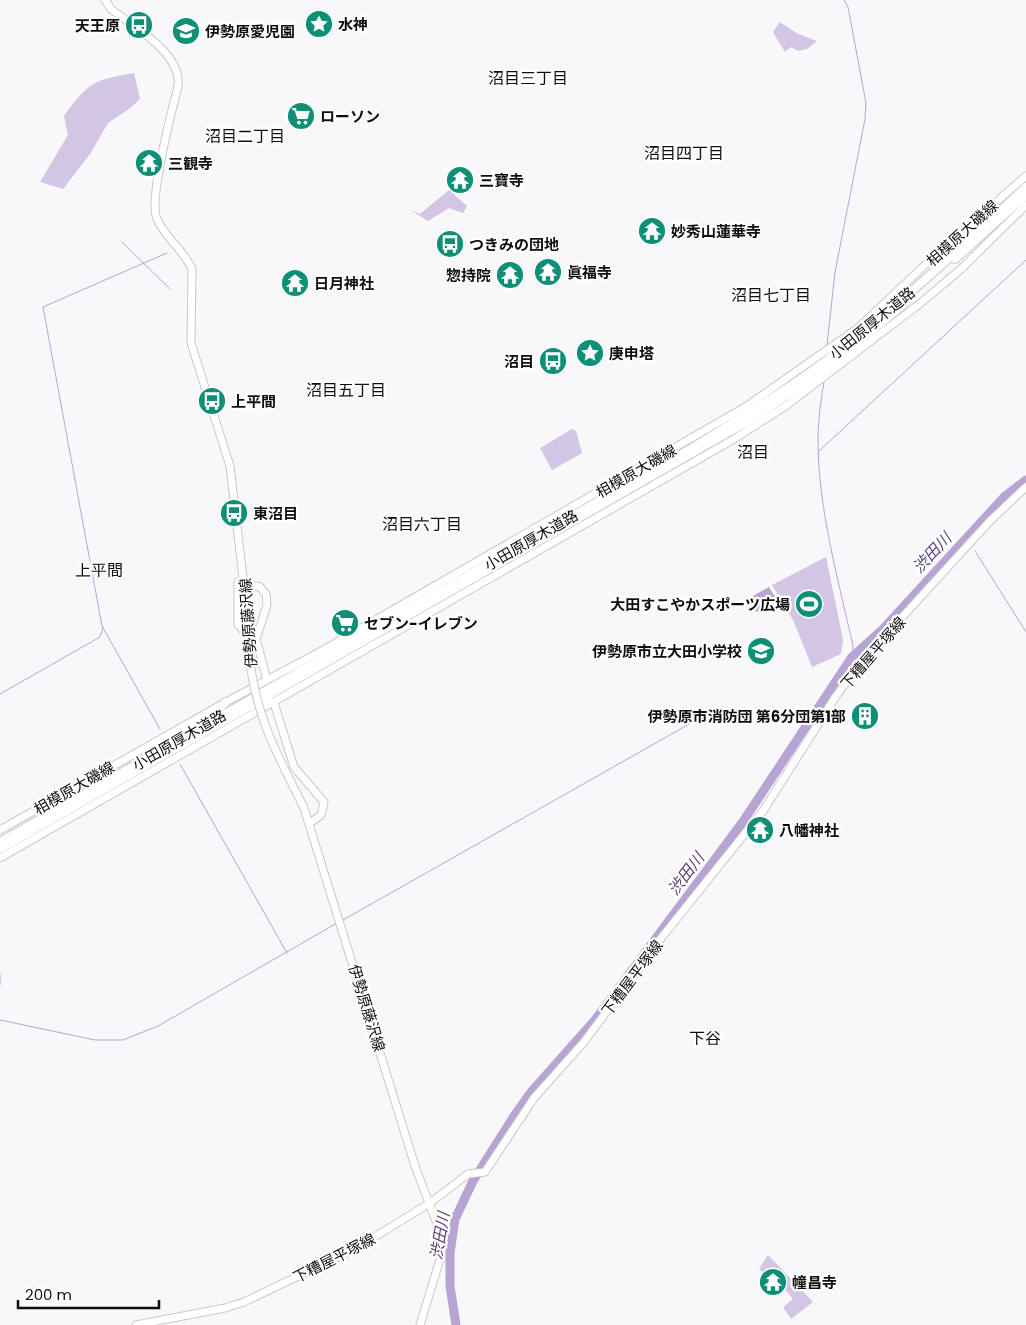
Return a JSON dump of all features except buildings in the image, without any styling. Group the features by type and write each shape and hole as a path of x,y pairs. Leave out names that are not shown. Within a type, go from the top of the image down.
{"highway":[{"name":"小田原厚木道路","path":"0,849 116,779 692,448 824,366 832,356 903,299 1026,187"},
{"name":"小田原厚木道路","path":"832,356 882,324 1026,195"},
{"path":"116,779 144,755 212,715 226,702"},
{"path":"116,779 152,766 265,703 274,703"},
{"name":"小田原厚木道路","path":"0,842 116,779"}],"main road":[{"name":"伊勢原藤沢線","path":"105,0 111,9 168,54 178,71 178,86 154,206 161,227 188,261 192,269 191,343 230,466 245,583 249,660 262,715 279,758 310,823 415,1166 440,1232 442,1256 420,1325"},
{"name":"相模原大磯線","path":"832,356 858,328 948,244 1026,176"},
{"name":"相模原大磯線","path":"0,830 226,702 378,620 748,406 824,366 954,274 1026,205"},
{"name":"相模原大磯線","path":"0,858 274,703 324,671 734,439 821,380 824,366"},
{"name":"下糟屋平塚線","path":"136,1325 224,1308 244,1302 353,1250 430,1203 468,1174 484,1172 489,1168 534,1098 584,1042 662,937 763,811 827,711 863,660 996,515 1026,487"},
{"path":"256,639 249,637 238,623 238,582 260,587 267,597 267,605 256,639 267,680"},
{"path":"274,703 294,767 324,802 324,809 321,815 310,823"}],"shaded area":[{"path":"780,22 798,34 817,41 807,49 798,51 791,47 785,52 773,32"},
{"path":"134,73 140,99 108,123 90,154 63,189 40,182 68,135 64,116 86,89 109,78"},
{"path":"449,190 467,206 463,213 449,208 428,221 409,209 420,214"},
{"path":"572,429 576,431 582,453 552,470 540,448"},
{"name":"大田すこやかスポーツ広場","path":"826,557 843,640 841,654 812,667 794,622 772,585"},
{"path":"769,587 778,602 756,612 748,599"},
{"path":"768,1255 813,1302 791,1319 783,1307 793,1299 782,1286 784,1284 775,1276 771,1280 759,1269"}],"waterway":[{"path":"827,345 835,272 865,119 866,103 848,7 844,0"},
{"path":"122,242 170,289"},
{"path":"160,729 102,626 43,307 167,253"},
{"path":"819,451 1026,260"},
{"path":"824,382 818,432 821,491 830,543 853,646 852,657"},
{"name":"渋田川","path":"456,1325 450,1286 450,1253 455,1219 473,1181 514,1116 532,1091 595,1020 742,823 852,657 883,629 1005,496 1026,480"},
{"path":"975,551 1026,632"},
{"path":"0,694 100,637 103,628"},
{"path":"343,920 714,710"},
{"path":"180,764 287,953"},
{"path":"0,1020 95,1040 123,1040 158,1026 337,923"},
{"path":"0,974 0,985"}],"place":[{"name":"水神","path":"319,24"},
{"name":"天王原","path":"139,25"},
{"name":"伊勢原愛児園","path":"186,31"},
{"name":"ローソン","path":"301,116"},
{"name":"三観寺","path":"149,163"},
{"name":"三寶寺","path":"460,180"},
{"name":"妙秀山蓮華寺","path":"652,231"},
{"name":"つきみの団地","path":"450,244"},
{"name":"眞福寺","path":"548,272"},
{"name":"惣持院","path":"510,275"},
{"name":"日月神社","path":"295,283"},
{"name":"庚申塔","path":"590,353"},
{"name":"沼目","path":"553,361"},
{"name":"上平間","path":"212,401"},
{"name":"東沼目","path":"234,513"},
{"name":"大田すこやかスポーツ広場","path":"809,604"},
{"name":"セブン-イレブン","path":"345,623"},
{"name":"伊勢原市立大田小学校","path":"761,651"},
{"name":"伊勢原市消防団 第6分団第1部","path":"865,716"},
{"name":"八幡神社","path":"760,830"},
{"name":"幢昌寺","path":"773,1282"}],"district":[{"name":"沼目三丁目","path":"528,78"},
{"name":"沼目二丁目","path":"245,136"},
{"name":"沼目四丁目","path":"684,153"},
{"name":"沼目七丁目","path":"771,295"},
{"name":"沼目五丁目","path":"346,390"},
{"name":"沼目","path":"753,452"},
{"name":"沼目六丁目","path":"422,524"},
{"name":"上平間","path":"99,570"},
{"name":"下谷","path":"705,1038"}]}
